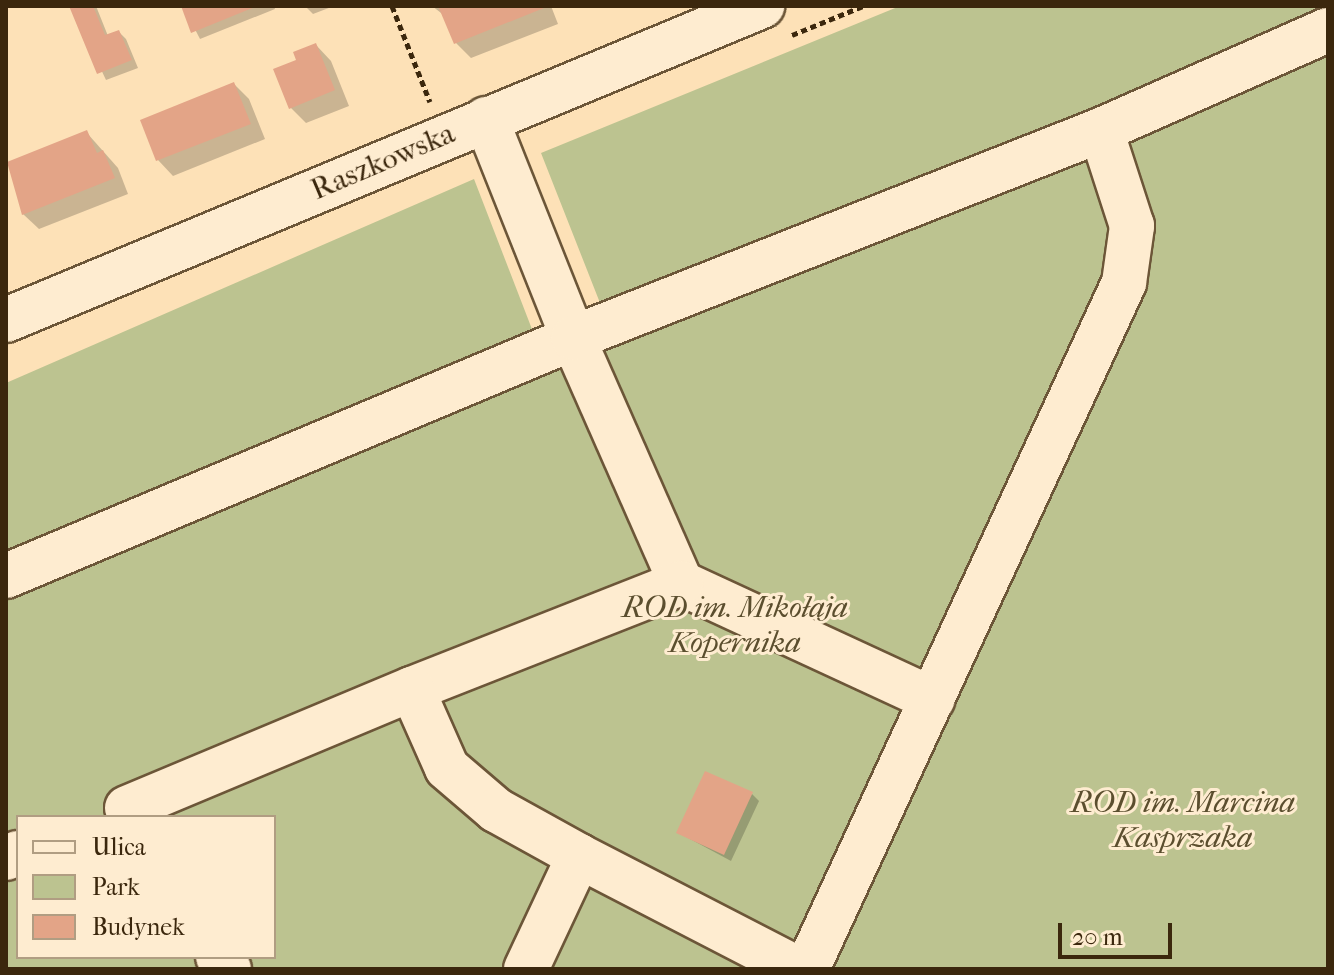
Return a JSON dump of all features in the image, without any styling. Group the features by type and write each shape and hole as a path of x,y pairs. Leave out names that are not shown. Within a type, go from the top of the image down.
{"street":[{"name":"Raszkowska","path":"6,320 762,6"},
{"path":"6,576 573,338 1101,130 1328,30"},
{"path":"486,119 573,338 681,583 932,699"},
{"path":"807,969 1124,283 1132,226 1101,130"},
{"path":"122,814 412,689 681,583"},
{"path":"412,689 447,768 496,810 798,969"},
{"path":"526,969 579,856"}],"path":[{"path":"392,6 432,108"}],"green space":[{"name":"ROD im. Mikołaja Kopernika","path":"900,6 1328,6 1328,969 6,969 6,383 474,179 535,337 602,308 541,153"}],"building":[{"path":"69,6 93,6 105,35 119,30 132,60 97,74"},
{"path":"181,6 257,6 191,33"},
{"path":"438,6 543,6 544,8 454,44"},
{"path":"316,43 335,90 289,109 273,69 296,60 293,52"},
{"path":"234,82 251,124 156,161 140,120"},
{"path":"87,130 97,153 103,150 115,178 22,215 7,162"},
{"path":"705,771 753,792 724,855 676,833"}],"park label":[{"name":"ROD im. Marcina Kasprzaka","path":"1183,820"}]}
